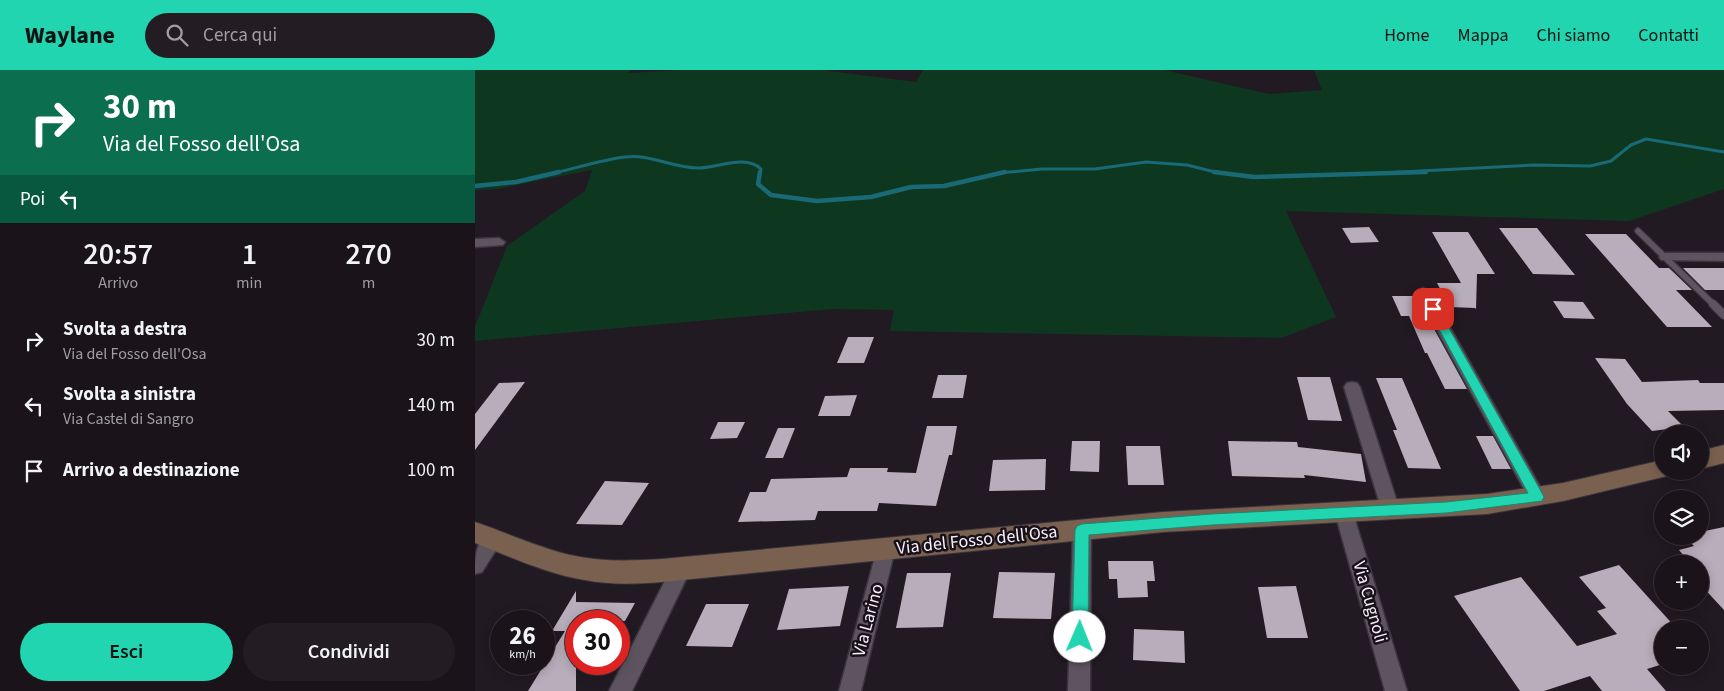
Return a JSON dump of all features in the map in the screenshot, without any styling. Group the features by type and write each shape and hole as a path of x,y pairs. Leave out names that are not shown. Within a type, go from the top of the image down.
{"street":[{"path":"475,243 499,242"},
{"path":"1665,257 1724,258"},
{"path":"1423,292 1537,497"},
{"path":"1352,387 1391,511"},
{"path":"1709,458 1724,454"},
{"name":"Via del Fosso dell'Osa","path":"484,536 553,560 586,569 616,571 681,569 1172,522 1471,506 1537,497 1654,471"},
{"name":"Via Cugnoli","path":"1344,513 1396,691"},
{"path":"1079,691 1082,530"},
{"path":"475,566 484,536"},
{"name":"Via Larino","path":"849,691 886,549"},
{"path":"620,691 681,569"}],"lane":[{"path":"1638,231 1724,314"}],"green space":[{"path":"475,70 631,70 628,73 683,70 821,70 916,82 923,70 1164,70 1269,94 1322,90 1314,70 1724,70 1724,189 1629,221 1286,211 1336,317 1281,338 890,331 894,310 832,309 475,341 475,327 507,246 585,191 592,170 497,189 475,190"}],"building":[{"path":"1369,227 1379,242 1351,243 1342,228"},
{"path":"1499,228 1537,228 1575,275 1533,274"},
{"path":"1432,232 1468,232 1495,274 1477,274 1476,309 1450,307 1437,283 1461,283"},
{"path":"1585,234 1626,234 1659,268 1669,268 1692,290 1676,290 1712,327 1667,327"},
{"path":"1683,268 1724,268 1724,290 1705,290"},
{"path":"1392,296 1416,296 1467,389 1445,389 1427,353 1425,353 1409,316 1401,316"},
{"path":"1553,301 1583,302 1595,319 1564,318"},
{"path":"848,337 874,337 864,363 837,363"},
{"path":"1595,358 1625,359 1642,382 1698,380 1700,383 1724,383 1724,410 1668,411 1682,425 1654,425 1654,431 1652,431 1627,404"},
{"path":"938,375 967,375 963,398 932,398"},
{"path":"1297,377 1330,377 1342,421 1308,420"},
{"path":"1376,378 1402,378 1441,469 1408,468 1393,430 1397,430"},
{"path":"525,382 475,450 475,414 499,383"},
{"path":"857,395 850,416 818,416 825,396"},
{"path":"718,422 745,422 737,438 710,439"},
{"path":"927,426 957,426 952,455 949,455 936,506 879,503 877,511 818,511 815,520 738,522 750,492 766,492 771,479 847,477 850,468 888,468 887,472 916,473"},
{"path":"778,428 795,428 783,458 765,458"},
{"path":"1476,436 1493,436 1511,469 1492,469"},
{"path":"1072,441 1100,441 1099,472 1070,471"},
{"path":"1228,441 1297,442 1298,447 1361,454 1366,482 1304,475 1305,478 1232,476"},
{"path":"1126,446 1160,446 1164,485 1128,485"},
{"path":"1046,459 1045,490 989,491 993,460"},
{"path":"605,481 649,483 622,525 576,524"},
{"path":"1724,527 1724,610 1709,594 1709,555 1683,555 1679,550 1693,545 1709,545 1709,530"},
{"path":"1108,561 1153,561 1155,581 1147,581 1148,597 1118,598 1117,579 1109,579"},
{"path":"1619,565 1654,604 1654,610 1660,610 1669,620 1654,620 1654,667 1647,669 1666,691 1602,691 1590,676 1544,691 1520,691 1454,596 1521,577 1577,646 1617,634 1597,611 1606,608 1579,577"},
{"path":"999,572 1055,573 1051,619 993,618"},
{"path":"907,573 951,573 943,627 896,628"},
{"path":"849,586 840,626 777,630 789,589"},
{"path":"1296,586 1308,638 1267,638 1258,587"},
{"path":"576,591 576,602 635,603 630,612 630,610 565,610 565,631 555,631 555,626"},
{"path":"706,604 749,604 732,647 686,646"},
{"path":"1134,629 1184,631 1185,663 1133,660"},
{"path":"565,631 565,675 576,675 576,691 528,691 538,675 555,675 555,647"}],"waterway":[{"path":"1381,173 1535,165 1590,166 1611,161 1631,145 1646,139 1724,152"},
{"path":"554,173 625,157 644,157 679,166 698,168 739,162 755,165 761,169 760,173"},
{"path":"1002,173 1042,169 1095,169 1146,162 1187,165 1216,172"},
{"path":"475,186 516,182 559,172"},
{"path":"760,172 758,184 771,195 817,201 871,197 911,187 944,186 1002,173"},
{"path":"1216,172 1254,177 1426,172"}],"route":[{"path":"1080,637 1082,530 1212,519 1446,508 1537,497 1433,309"}]}
